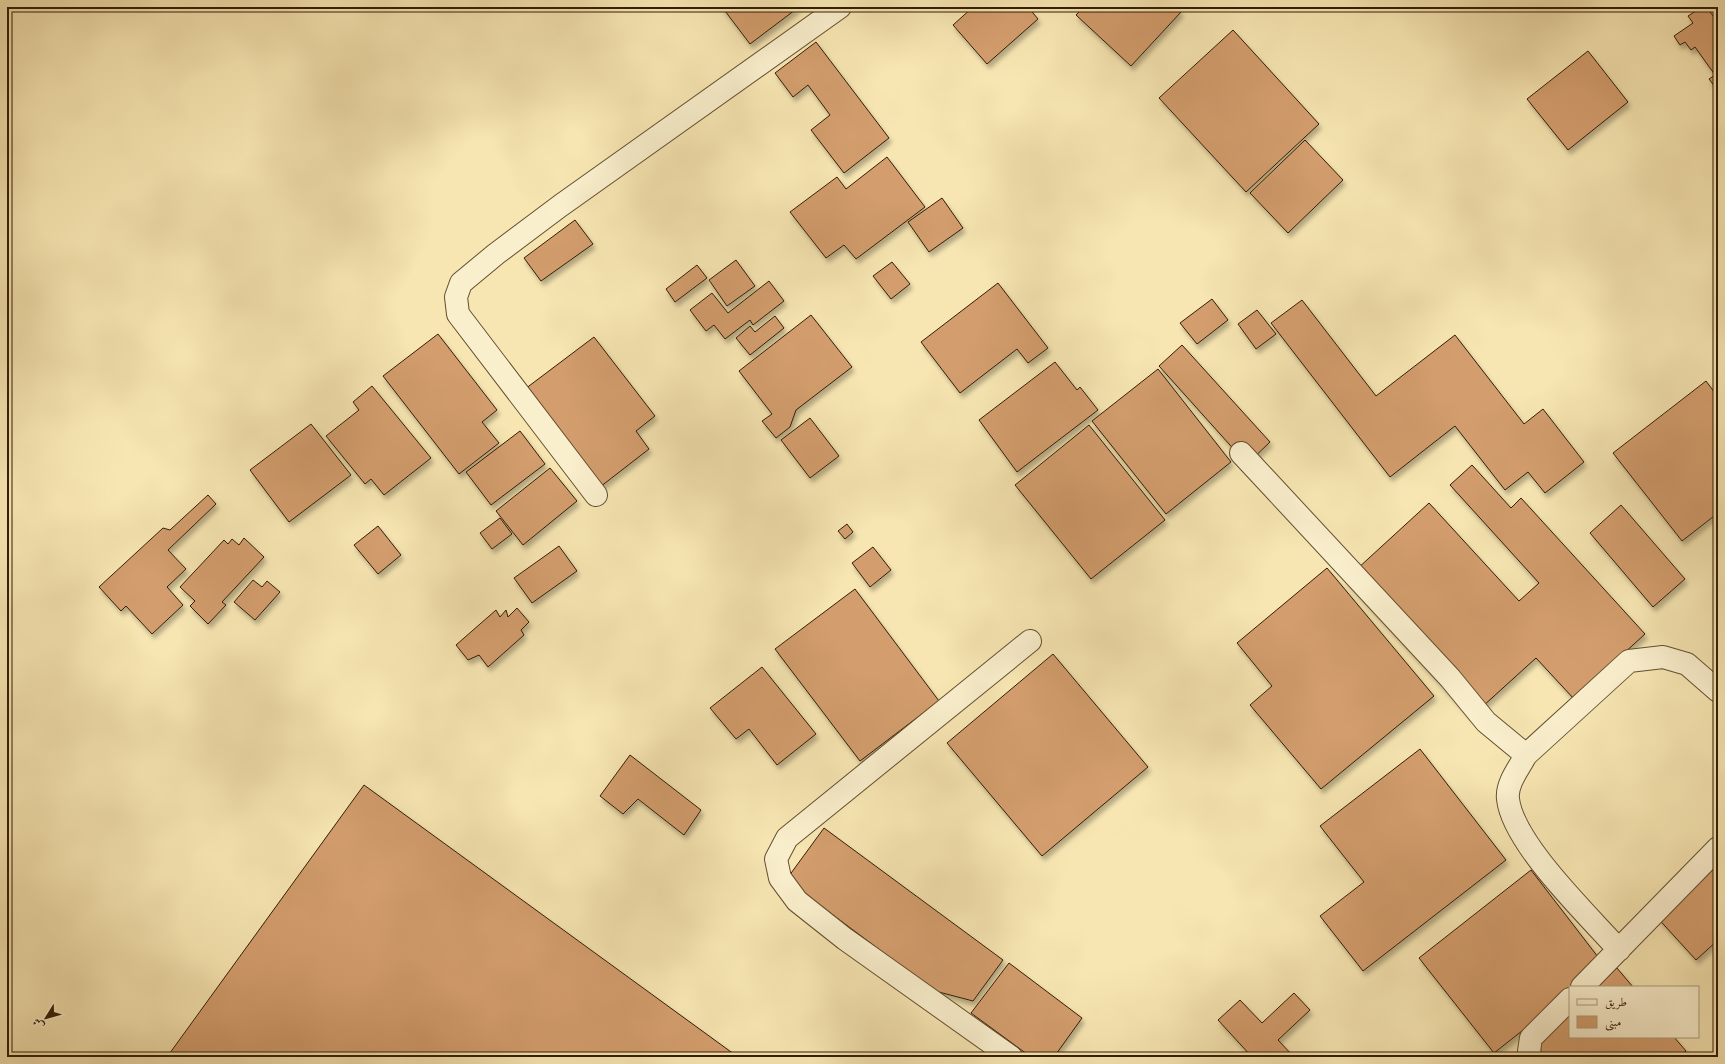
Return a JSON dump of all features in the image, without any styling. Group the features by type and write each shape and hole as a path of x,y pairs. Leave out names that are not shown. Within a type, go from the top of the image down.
{"street":[{"path":"596,495 458,314 456,298 461,283 496,254 560,206 840,7"},
{"path":"1241,453 1450,678 1486,722 1526,755"},
{"path":"1011,1057 845,939 796,901 780,878 776,860 787,838 1030,641"},
{"path":"1619,950 1543,866 1520,831 1508,800 1508,788 1526,755 1630,662 1663,656 1687,664 1718,691"},
{"path":"1583,986 1718,848"},
{"path":"1531,1057 1529,1051 1531,1038 1569,1000"}],"building":[{"path":"722,7 799,7 750,44"},
{"path":"973,7 1028,7 1038,19 987,64 953,25"},
{"path":"1084,7 1176,7 1181,12 1131,66 1076,15"},
{"path":"1702,7 1712,7 1708,9 1718,23 1718,91 1709,79 1715,75 1695,47 1691,50 1685,42 1680,45 1674,36 1693,23 1688,16"},
{"path":"1233,30 1319,124 1246,192 1159,98"},
{"path":"816,42 889,138 844,173 811,130 830,115 808,85 793,97 775,73"},
{"path":"1588,51 1628,102 1568,150 1527,99"},
{"path":"1305,140 1343,180 1288,233 1250,193"},
{"path":"887,157 925,207 856,259 844,245 826,258 790,212 837,177 846,189"},
{"path":"942,198 963,228 929,252 908,222"},
{"path":"575,220 593,244 541,281 524,258"},
{"path":"736,260 755,286 727,306 709,280"},
{"path":"892,262 910,284 891,299 873,276"},
{"path":"697,265 707,278 675,302 666,289"},
{"path":"769,281 784,301 753,325 750,320 725,339 714,325 706,331 690,310 712,293 728,313"},
{"path":"998,283 1048,348 1028,363 1017,349 960,393 921,342"},
{"path":"1212,299 1228,320 1197,344 1180,323"},
{"path":"1302,300 1376,396 1455,335 1524,424 1543,409 1584,462 1545,493 1528,472 1505,490 1455,426 1390,477 1271,323"},
{"path":"1257,310 1276,334 1256,349 1238,324"},
{"path":"811,315 852,367 796,410 790,427 776,438 762,421 772,414 739,371"},
{"path":"775,316 784,328 750,355 736,338 750,326 755,332"},
{"path":"438,334 497,410 482,422 499,443 459,474 383,376"},
{"path":"594,337 655,416 636,431 649,449 600,487 525,389"},
{"path":"1182,345 1270,442 1247,464 1159,366"},
{"path":"1055,362 1077,390 1080,387 1098,410 1017,472 979,420"},
{"path":"1158,369 1231,462 1166,514 1092,421"},
{"path":"1706,381 1718,397 1718,513 1682,541 1613,453"},
{"path":"372,386 431,458 384,495 371,479 365,484 326,436 359,410 353,402"},
{"path":"810,418 839,456 810,478 781,440"},
{"path":"311,424 351,475 289,522 250,470"},
{"path":"1089,425 1165,520 1091,579 1015,485"},
{"path":"520,431 545,464 491,505 466,472"},
{"path":"1472,465 1511,508 1521,498 1645,634 1574,699 1536,658 1471,717 1345,580 1429,503 1519,601 1539,583 1450,485"},
{"path":"550,468 577,501 523,545 496,511"},
{"path":"208,495 216,504 168,550 186,569 167,587 183,605 152,634 126,606 121,611 99,587 163,528 170,530"},
{"path":"1621,505 1685,579 1653,607 1590,533"},
{"path":"500,518 512,534 492,549 480,533"},
{"path":"847,524 853,532 845,539 838,531"},
{"path":"378,526 401,555 378,574 354,545"},
{"path":"244,538 264,557 222,602 226,605 208,624 190,606 195,601 180,587 224,540 228,544 232,539 239,545"},
{"path":"559,546 577,571 532,603 514,578"},
{"path":"873,547 891,570 870,587 852,563"},
{"path":"1327,568 1434,696 1321,789 1250,705 1272,686 1237,643"},
{"path":"253,580 262,587 267,581 280,592 255,620 234,602"},
{"path":"855,589 939,701 860,761 775,649"},
{"path":"517,608 529,622 521,630 524,635 488,667 479,655 468,660 456,645 496,610 500,617 506,610 508,617"},
{"path":"1053,654 1148,767 1042,856 947,743"},
{"path":"762,667 816,734 777,765 749,729 736,739 710,708"},
{"path":"1420,749 1506,860 1363,971 1320,916 1364,882 1320,826"},
{"path":"630,755 701,810 684,835 638,799 623,814 600,796"},
{"path":"364,785 738,1057 167,1057"},
{"path":"824,828 1003,960 973,1001 935,991 786,880"},
{"path":"1718,854 1718,940 1696,960 1654,914"},
{"path":"1531,870 1605,966 1579,986 1569,986 1569,994 1494,1053 1419,958"},
{"path":"1009,963 1082,1018 1054,1057 1031,1057 971,1013"},
{"path":"1617,968 1632,986 1595,986"},
{"path":"1294,993 1310,1010 1278,1040 1294,1057 1252,1057 1218,1020 1240,1000 1262,1023"},
{"path":"1569,1008 1569,1038 1675,1038 1686,1051 1679,1057 1539,1057 1527,1043"}]}
